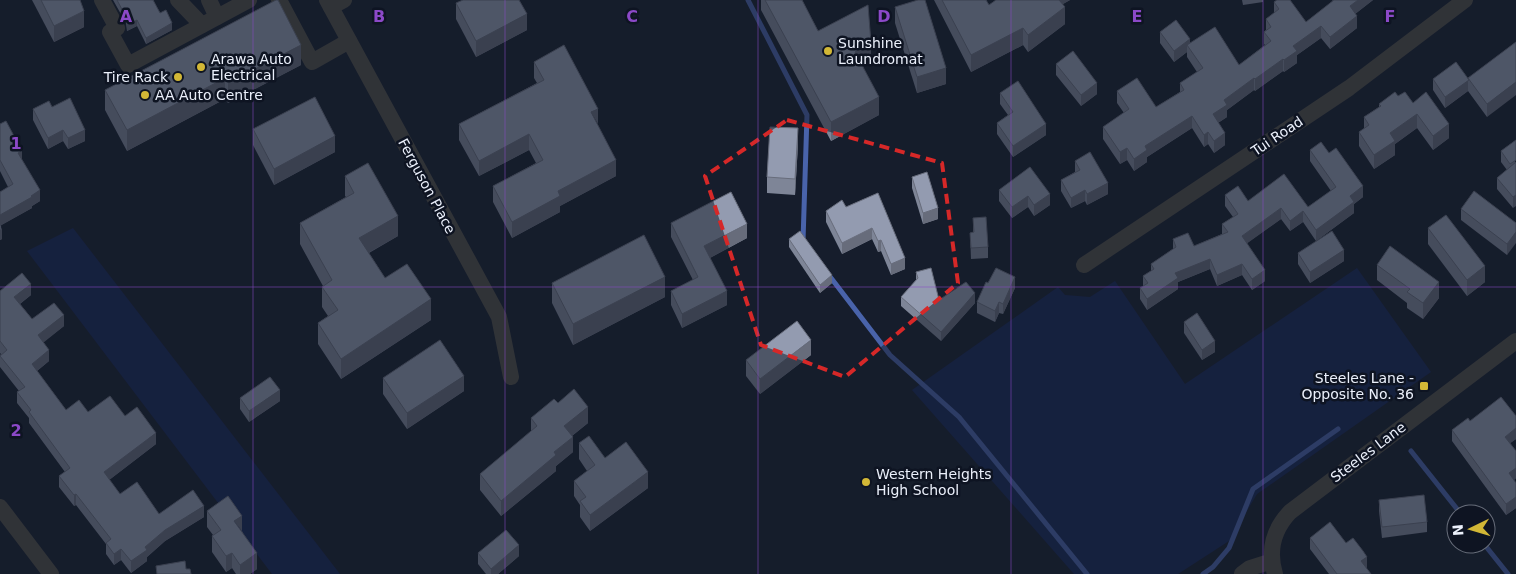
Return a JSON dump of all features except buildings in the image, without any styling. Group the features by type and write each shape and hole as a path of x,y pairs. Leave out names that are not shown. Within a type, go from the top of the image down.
{"street":[{"path":"102,0 117,28 110,32 128,65 218,17 243,1"},
{"path":"178,0 202,25"},
{"path":"209,0 218,17"},
{"path":"279,0 312,62 349,41"},
{"name":"Tui Road","path":"1084,265 1349,88 1465,0"},
{"name":"Ferguson Place","path":"334,2 349,41 498,318 511,378"},
{"name":"Steeles Lane","path":"1242,574 1250,568 1273,567 1273,540 1283,520 1290,512 1516,341"},
{"path":"0,507 51,574"}],"highlighted area":[{"path":"787,120 942,163 958,283 845,377 761,345 705,176"}],"shaded area":[{"path":"73,228 340,574 272,574 27,251"},
{"path":"1357,268 1431,372 1257,494 1229,541 1178,574 1074,574 912,390 1058,287 1065,295 1090,297 1115,281 1185,384"}],"waterway":[{"path":"748,0 807,115 803,241"},
{"path":"828,274 890,355 959,417 1087,574"},
{"path":"1203,574 1213,567 1229,548 1253,489 1338,429"},
{"path":"1411,451 1453,504"},
{"path":"1492,554 1508,574"}],"place":[{"name":"Sunshine Laundromat","path":"828,51"},
{"name":"Arawa Auto Electrical","path":"201,67"},
{"name":"Tire Rack","path":"178,77"},
{"name":"AA Auto Centre","path":"145,95"},
{"name":"Steeles Lane - Opposite No. 36","path":"1424,386"},
{"name":"Western Heights High School","path":"866,482"}]}
